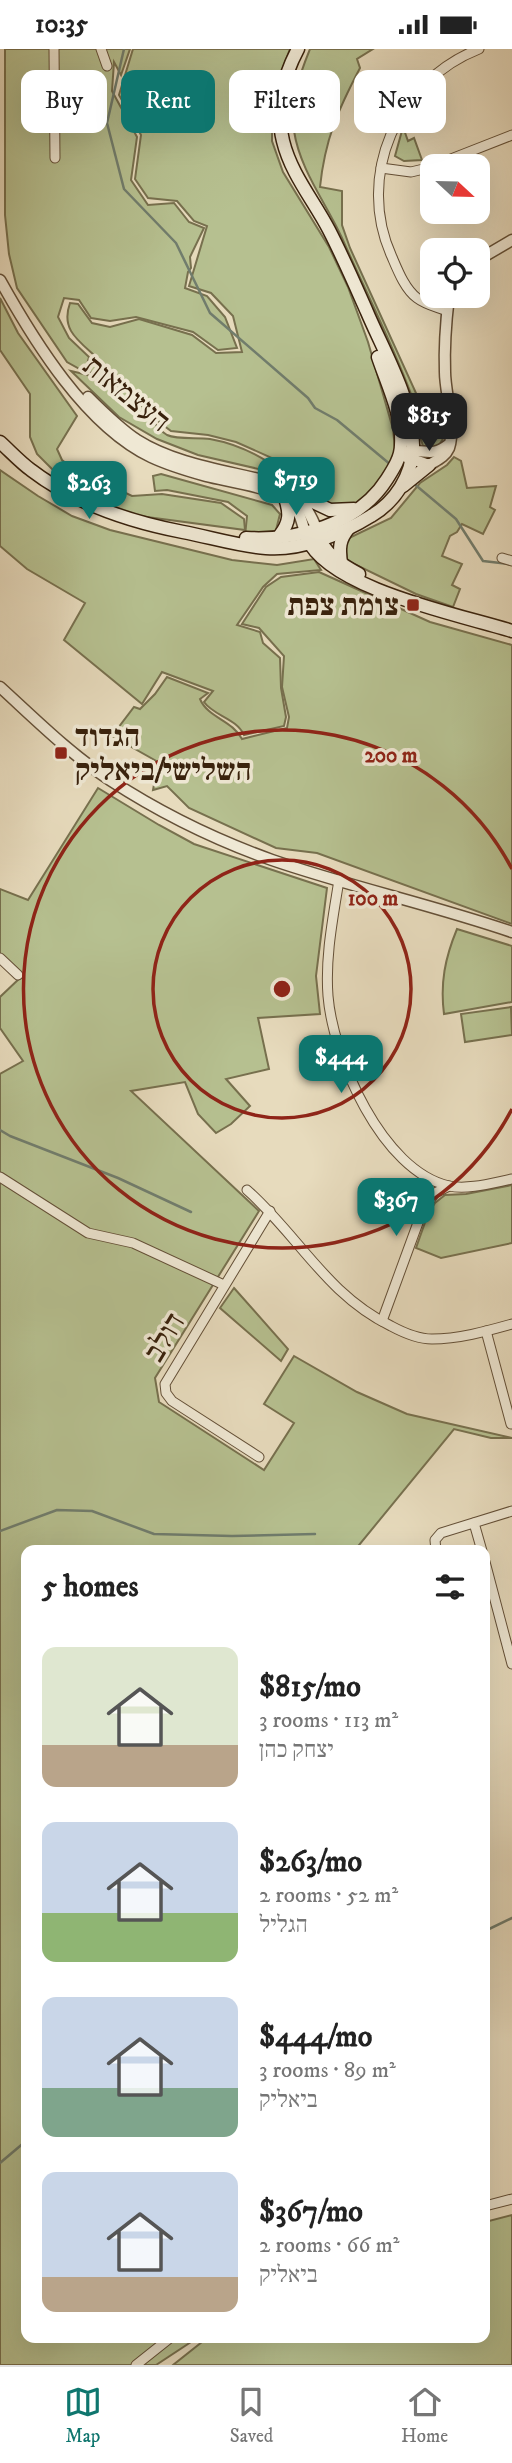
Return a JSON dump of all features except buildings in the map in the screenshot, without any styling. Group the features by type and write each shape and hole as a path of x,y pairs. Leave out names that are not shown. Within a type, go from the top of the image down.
{"main road":[{"path":"298,49 279,102 283,143 300,181 334,239 404,401 411,427 403,486"},
{"path":"0,442 32,471 75,496 119,516 268,549 349,528 388,505 403,486 429,465"},
{"path":"209,537 266,539 280,535 313,536 361,507 408,454"},
{"path":"280,535 287,527 291,497 330,510 361,507"},
{"path":"341,563 338,548 349,528"},
{"path":"313,536 334,558 363,576 372,586"},
{"path":"313,536 328,564 341,573 420,604 512,631"}],"street":[{"path":"54,49 55,159"},
{"path":"101,49 107,66"},
{"path":"447,311 424,303 414,295 390,254 379,210 381,168 392,131 412,97 438,71 479,49"},
{"path":"465,154 512,135"},
{"path":"381,168 411,172 420,170"},
{"path":"490,253 512,240"},
{"name":"העצמאות","path":"0,280 25,325 51,361 106,415 136,439 149,447 203,465 278,484 291,497"},
{"path":"408,454 429,465 446,453 450,443 445,372 447,308"},
{"path":"408,454 439,451 450,443"},
{"path":"291,497 310,512 313,536"},
{"path":"0,687 92,768 130,792 197,827 253,852 512,932"},
{"path":"339,880 329,939 327,983 331,1023 354,1090 404,1160 421,1173 449,1186 464,1187 512,1179"},
{"path":"0,958 18,975"},
{"path":"0,1177 88,1233 133,1243 224,1285"},
{"path":"382,1321 423,1209 435,1193 449,1186"},
{"path":"247,1190 270,1212 319,1271 352,1301 382,1321 416,1336 430,1339 486,1331 512,1324"},
{"name":"דולב","path":"259,1457 183,1409 166,1393 164,1384 270,1212"},
{"path":"486,1331 511,1423"},
{"path":"435,1545 435,1540 441,1532 512,1511"},
{"path":"474,1523 480,1545"},
{"path":"490,1581 512,1664"},
{"path":"490,2205 512,2199"},
{"path":"136,2365 164,2343"}],"green space":[{"path":"5,49 130,49 121,75 114,62 112,91 121,108 121,133 135,133 137,137 131,180 148,205 174,203 189,222 204,228 190,257 191,268 185,288 207,296 225,317 237,348 218,350 193,332 136,317 110,321 91,318 79,300 64,298 58,317 69,338 89,357 85,372 67,362 17,288 9,254 5,215"},
{"path":"133,49 290,49 282,70 229,70 229,133 272,133 272,141 283,172 329,247 348,287 368,342 393,429 395,449 389,474 359,505 344,508 326,502 272,458 236,442 208,435 171,431 154,418 141,398 119,382 90,372 94,355 76,338 69,326 67,319 70,303 78,304 92,323 110,327 139,319 192,335 216,353 242,352 233,316 211,293 189,286 207,226 194,221 177,201 148,198 135,179 140,133 215,133 215,70 127,70"},
{"path":"310,49 373,49 357,59 360,68 354,70 354,80 340,110 340,70 302,70"},
{"path":"294,133 332,133 320,187 342,191 342,225 350,248 420,402 434,401 436,427 443,427 444,437 438,447 428,449 423,446 413,400 403,374 297,145"},
{"path":"401,133 405,133 408,141 414,138 420,160 404,161 395,156"},
{"path":"0,298 18,333 77,416 57,449 62,460 81,475 94,478 132,496 162,494 221,503 244,519 245,530 132,515 90,499 56,473 37,454 30,437 30,394 0,350"},
{"path":"71,371 105,380 128,392 167,435 210,439 237,446 272,464 305,489 276,473 198,455 157,439 119,417"},
{"path":"454,457 461,461 467,488 496,486 490,507 495,510 483,534 462,524 457,532 450,536 442,556 462,564 452,585 460,589 453,607 416,594 350,562 345,546 349,538 391,518 420,483 447,465"},
{"path":"0,470 72,516 110,530 232,560 277,565 314,559 321,570 277,574 263,587 237,625 260,632 263,643 280,658 286,717 284,726 244,735 236,725 204,702 213,691 162,672 142,704 64,640 85,603 27,569 0,546"},
{"path":"161,474 272,505 280,514 275,534 245,536 247,516 228,502 167,490 155,491 153,476"},
{"path":"319,572 430,622 512,645 512,924 317,853 276,848 189,808 167,786 153,790 158,762 112,736 134,707 140,709 167,677 208,693 200,699 204,705 232,727 242,739 287,728 289,717 282,687 284,656 259,628 242,624 266,587 281,577"},
{"path":"98,788 194,844 327,888 316,976 320,1014 258,1018 269,1069 226,1079 250,1106 231,1124 216,1133 198,1114 185,1082 131,1091 259,1211 155,1378 159,1402 264,1470 294,1423 264,1404 294,1356 357,1392 407,1414 512,1438 491,1438 454,1429 359,1545 21,1545 21,2343 189,2343 156,2365 0,2365 0,1074 23,1061 0,1028 0,997 21,977 0,956 0,889 28,900"},
{"path":"457,929 512,946 512,1002 444,1014 444,971"},
{"path":"511,1007 512,1035 465,1042 461,1014"},
{"path":"512,1185 512,1243 441,1258 416,1248 428,1214 435,1203 445,1195 466,1194"},
{"path":"234,1288 288,1349 281,1361 220,1308"},
{"path":"512,2215 512,2365 173,2365 201,2343 490,2343 490,2221"}],"waterway":[{"path":"124,49 107,123 124,189 176,243 210,313 308,398 315,408 337,420 391,465"},
{"path":"412,482 456,519 483,561 509,564"},
{"path":"0,1130 118,1178 191,1212"},
{"path":"0,1531 57,1510 92,1511 154,1534 315,1534"},
{"path":"490,1929 512,1918"},
{"path":"0,2163 21,2145"}],"place":[{"name":"צומת צפת","path":"413,605"},
{"name":"הגדוד השלישי/ביאליק","path":"61,753"}]}
